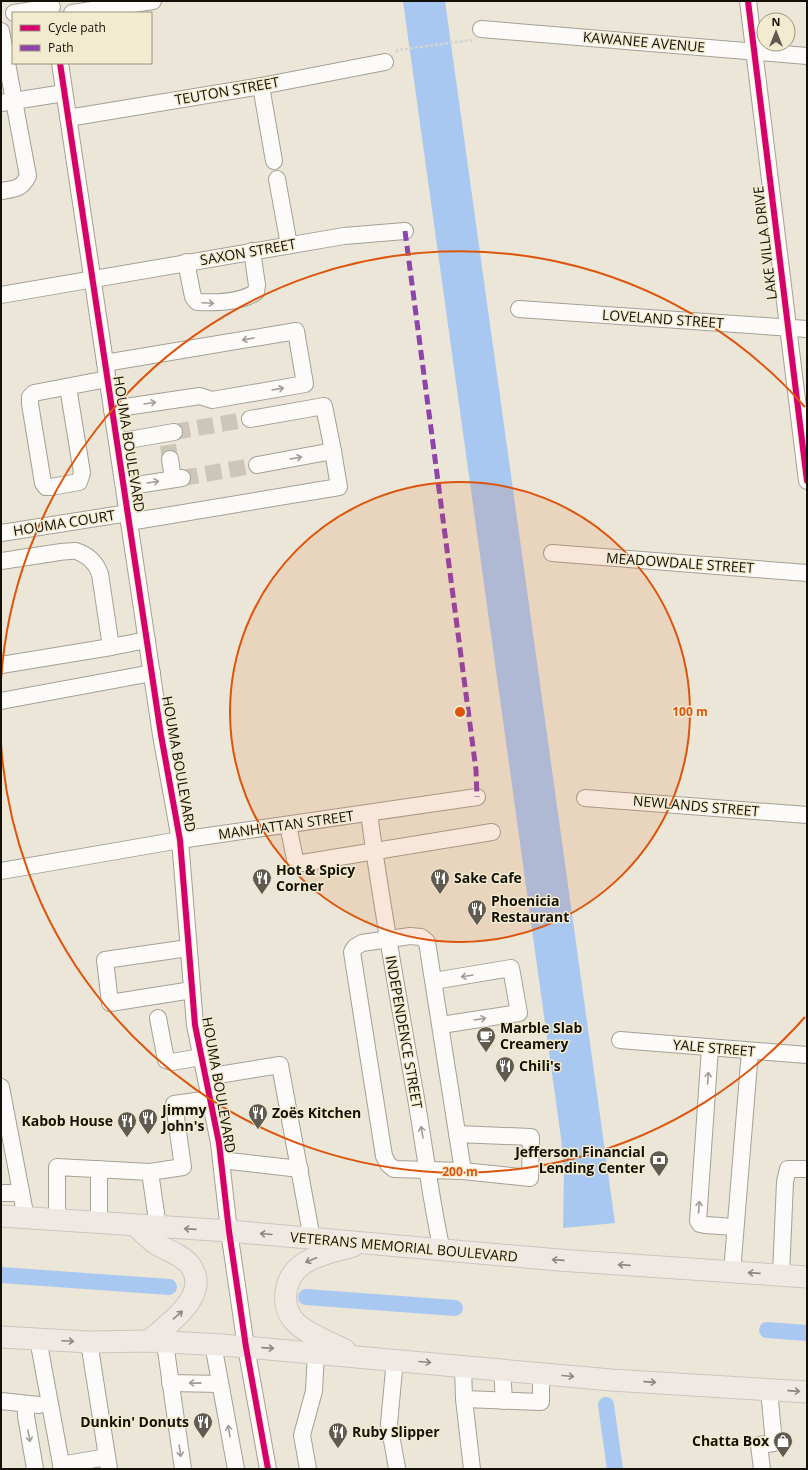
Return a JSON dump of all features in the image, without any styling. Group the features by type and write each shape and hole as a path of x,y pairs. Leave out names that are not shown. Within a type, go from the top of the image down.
{"main road":[{"name":"VETERANS MEMORIAL BOULEVARD","path":"1,1216 229,1231 442,1251 807,1277"},
{"path":"135,1226 155,1243 171,1251 190,1265 195,1278 194,1292 189,1304 157,1342"},
{"path":"356,1356 305,1330 296,1323 289,1315 285,1296 290,1278 303,1264 361,1243"},
{"path":"1,1337 89,1342 157,1342 246,1346 502,1370 807,1392"}],"street":[{"path":"79,12 153,1"},
{"name":"LAKE VILLA DRIVE","path":"748,1 807,481"},
{"path":"20,12 52,7"},
{"path":"1,15 12,13"},
{"name":"KAWANEE AVENUE","path":"481,29 807,56"},
{"path":"1,31 8,102 28,176 24,184 18,189 1,191"},
{"name":"TEUTON STREET","path":"68,118 261,86 385,62"},
{"name":"HOUMA BOULEVARD","path":"60,64 128,518 180,840 195,1025 221,1160 229,1231 246,1346 268,1469"},
{"path":"261,86 274,161"},
{"path":"8,102 64,92"},
{"path":"277,179 289,245"},
{"name":"SAXON STREET","path":"92,278 344,236 405,231"},
{"path":"186,262 193,297 197,302 216,303 250,296 256,292 257,285 252,251"},
{"path":"1,296 92,278"},
{"name":"LOVELAND STREET","path":"519,309 807,329"},
{"path":"105,363 296,330 305,384 212,400 200,396 112,409"},
{"path":"68,387 82,473 81,479 79,482 46,487 43,483 40,467 30,397 34,393 107,379"},
{"path":"250,419 324,406 333,451 257,465"},
{"path":"117,442 170,443 177,478 124,487"},
{"name":"HOUMA COURT","path":"1,533 128,518 339,487 333,451"},
{"path":"1,562 74,551 89,557 97,566 100,574 111,647"},
{"name":"MEADOWDALE STREET","path":"552,553 807,573"},
{"path":"1,665 147,640"},
{"path":"1,701 152,673"},
{"name":"MANHATTAN STREET","path":"1,872 180,840 477,797"},
{"name":"NEWLANDS STREET","path":"585,798 807,815"},
{"name":"INDEPENDENCE STREET","path":"369,813 387,940 428,1170 435,1220 442,1251"},
{"path":"288,825 296,864 492,832"},
{"path":"457,1134 531,1137 530,1178 463,1171 394,1169 388,1164 384,1156 352,952 355,947 362,943 410,936 421,937 427,942 441,1025 457,1134 463,1171"},
{"path":"188,948 105,960 110,1003 192,990"},
{"path":"434,981 511,968 519,1013 441,1025"},
{"path":"158,1018 166,1060 172,1062 202,1057"},
{"name":"YALE STREET","path":"620,1040 807,1056"},
{"path":"710,1048 698,1221 700,1224 705,1225 735,1227"},
{"path":"732,1272 750,1051"},
{"path":"206,1077 280,1065 312,1239"},
{"path":"1,1087 26,1218"},
{"path":"57,1220 57,1168 150,1172 183,1167 174,1104 210,1099"},
{"path":"221,1160 300,1169"},
{"path":"99,1169 99,1223"},
{"path":"781,1275 785,1182 788,1169 807,1169"},
{"path":"150,1172 158,1227"},
{"path":"3,1193 21,1193"},
{"path":"38,1339 61,1467 108,1463 89,1342"},
{"path":"157,1342 170,1383 183,1469"},
{"path":"213,1344 236,1469"},
{"path":"308,1469 302,1435 314,1391 316,1352"},
{"path":"395,1359 389,1424 398,1468"},
{"path":"463,1366 464,1399 472,1469"},
{"path":"502,1370 504,1401"},
{"path":"464,1399 541,1402 541,1373"},
{"path":"170,1383 220,1384"},
{"path":"762,1469 759,1445 774,1444 769,1390"},
{"path":"1,1401 31,1405 50,1404"},
{"path":"31,1405 26,1409 26,1416 35,1469"}],"path":[{"path":"398,50 459,42"}],"water":[{"path":"403,1 445,1 615,1223 563,1228 564,1170 561,1138"}],"waterway":[{"path":"1,1275 169,1287"},
{"path":"306,1297 455,1308"},
{"path":"767,1330 807,1333"},
{"path":"606,1405 615,1469"}],"tunnel":[{"path":"174,432 250,419"},
{"path":"168,445 170,459"},
{"path":"182,478 257,465"}],"marked path":[{"path":"405,231 476,770 477,797"}],"cycle path":[{"path":"748,1 807,481"},
{"path":"60,64 161,735 180,840 195,1025 219,1143 229,1231 246,1347 268,1469"}],"place":[{"name":"Hot & Spicy Corner","path":"262,895"},
{"name":"Sake Cafe","path":"440,895"},
{"name":"Phoenicia Restaurant","path":"477,926"},
{"name":"Marble Slab Creamery","path":"486,1053"},
{"name":"Chili's","path":"505,1083"},
{"name":"Zoës Kitchen","path":"258,1130"},
{"name":"Jimmy John's","path":"148,1135"},
{"name":"Kabob House","path":"127,1138"},
{"name":"Jefferson Financial Lending Center","path":"659,1177"},
{"name":"Dunkin' Donuts","path":"203,1439"},
{"name":"Ruby Slipper","path":"338,1449"},
{"name":"Chatta Box","path":"783,1458"}]}
